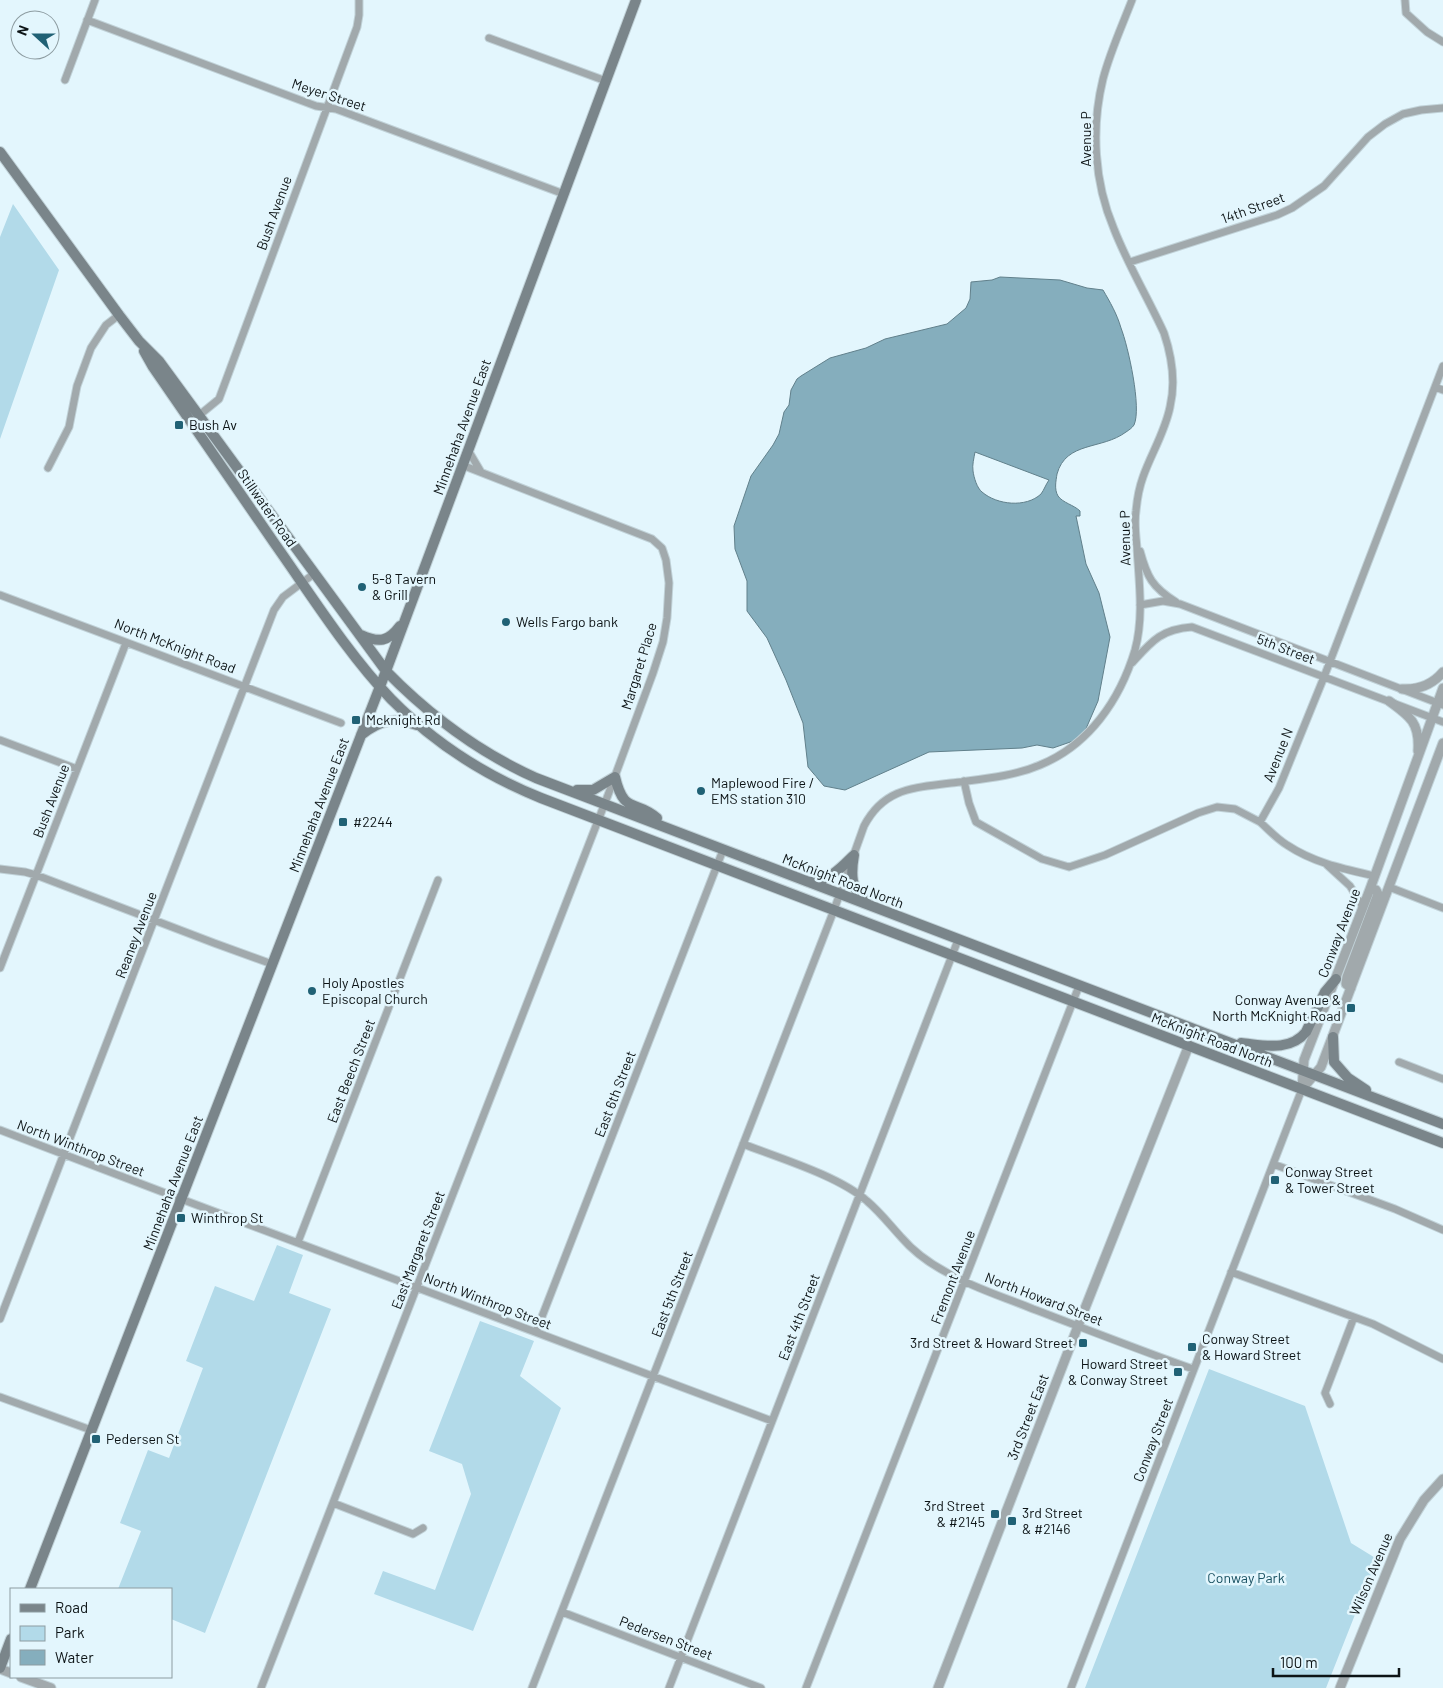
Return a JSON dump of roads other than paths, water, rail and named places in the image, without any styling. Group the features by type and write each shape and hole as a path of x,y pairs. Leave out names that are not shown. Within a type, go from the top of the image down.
{"main road":[{"name":"Minnehaha Avenue East","path":"30,1588 386,671 636,0"},
{"name":"Stillwater Road","path":"0,152 139,341 153,367 315,573 386,671"},
{"name":"Stillwater Road","path":"195,419 302,583 336,631 380,686"},
{"path":"359,634 372,640 384,640 394,634 406,617"},
{"name":"McKnight Road North","path":"386,671 431,714 470,742 506,764 564,789 722,850 1314,1075"},
{"name":"McKnight Road North","path":"380,686 420,726 459,756 501,780 533,795 1302,1089"},
{"path":"361,736 374,725 385,722 408,722 420,726"},
{"path":"564,789 593,790 615,776 622,799 632,806 653,815 668,828"},
{"path":"808,882 819,881 830,876 842,868 854,855"},
{"path":"854,855 852,872 854,886 860,898 876,908"},
{"path":"1225,1041 1276,1046 1286,1046 1294,1043 1306,1032 1325,992 1336,979"},
{"path":"1333,1037 1334,1062 1340,1071 1358,1085 1396,1106"},
{"path":"1314,1075 1443,1124"},
{"path":"1302,1089 1443,1143"},
{"path":"0,1669 10,1642"}],"street":[{"path":"66,80 95,0"},
{"name":"Bush Avenue","path":"195,419 219,398 357,27 360,0"},
{"name":"Avenue P","path":"834,910 864,826 871,814 882,802 906,789 964,781 1039,766 1068,750 1080,741 1101,719 1118,694 1130,665 1138,636 1140,605 1135,516 1137,498 1142,478 1170,408 1173,389 1173,370 1164,333 1114,230 1107,211 1099,175 1096,140 1097,116 1104,78 1132,0"},
{"path":"1405,0 1406,13 1427,32 1443,42"},
{"name":"Meyer Street","path":"87,20 316,106 336,108 564,194"},
{"path":"489,38 606,81"},
{"name":"14th Street","path":"1130,262 1277,215 1292,208 1324,186 1368,136 1385,124 1403,114 1443,108"},
{"path":"48,468 70,427 77,386 91,348 106,326 119,315"},
{"name":"Avenue N","path":"1260,822 1279,788 1324,677 1443,366"},
{"path":"1435,387 1443,390"},
{"path":"468,450 481,472"},
{"name":"Margaret Place","path":"462,465 640,534 652,539 662,548 666,560 669,584 667,618 662,642 653,673 605,804"},
{"path":"1136,536 1150,581 1159,591 1180,604"},
{"name":"Reaney Avenue","path":"0,1319 278,603 283,597 315,573"},
{"name":"North McKnight Road","path":"0,595 341,723"},
{"name":"5th Street","path":"1140,605 1163,601 1180,604 1440,704"},
{"name":"5th Street","path":"1130,665 1152,640 1179,628 1192,627 1443,722"},
{"name":"Bush Avenue","path":"0,968 126,643"},
{"path":"1402,689 1425,686 1437,680 1443,672"},
{"name":"Conway Avenue","path":"1302,1089 1304,1060 1375,876 1432,718 1440,704 1443,688"},
{"path":"1388,701 1409,717 1416,726 1418,734 1418,759"},
{"path":"0,740 77,770"},
{"path":"1302,1089 1321,1066 1333,1037 1443,742"},
{"path":"1432,771 1443,755"},
{"path":"964,781 969,804 976,822 1042,859 1069,867 1105,854 1198,813 1217,807 1235,809 1260,822 1286,844 1327,865 1375,876"},
{"name":"East Margaret Street","path":"261,1688 605,804"},
{"name":"East 6th Street","path":"536,1332 722,850"},
{"path":"1327,865 1350,886 1363,908"},
{"path":"0,869 36,875 272,964"},
{"name":"East Beech Street","path":"298,1242 438,880"},
{"path":"1389,887 1443,908"},
{"path":"1351,988 1346,984 1347,977 1378,894 1376,890 1370,888"},
{"name":"East 5th Street","path":"532,1688 834,910"},
{"name":"East 4th Street","path":"668,1688 958,940"},
{"name":"Fremont Avenue","path":"806,1688 1079,986"},
{"name":"3rd Street East","path":"938,1688 1189,1045"},
{"path":"1399,1062 1443,1079"},
{"name":"Conway Street","path":"1071,1688 1302,1089"},
{"name":"North Winthrop Street","path":"0,1130 772,1421"},
{"name":"North Howard Street","path":"743,1144 823,1176 860,1196 886,1218 914,1250 945,1272 964,1282 1193,1369"},
{"path":"1272,1164 1395,1209 1443,1230"},
{"path":"1231,1272 1354,1317 1443,1359"},
{"path":"1330,1404 1325,1392 1354,1317"},
{"path":"0,1397 91,1430"},
{"name":"Wilson Avenue","path":"1340,1688 1400,1539 1424,1500 1443,1479"},
{"path":"333,1503 413,1534 423,1528"},
{"name":"Pedersen Street","path":"562,1612 761,1688"},
{"path":"24,1678 51,1688"}],"water":[{"path":"1000,277 1060,280 1087,288 1103,290 1117,318 1127,348 1135,392 1136,417 1134,425 1117,438 1086,447 1068,456 1062,463 1056,482 1058,496 1080,511 1080,516 1076,516 1086,564 1099,593 1110,637 1098,701 1085,731 1079,739 1053,748 1037,745 1022,748 929,752 845,790 824,786 808,767 803,723 786,680 767,638 747,611 747,581 735,549 734,526 751,476 779,434 784,412 789,405 791,390 797,379 830,358 866,348 885,339 947,324 966,308 970,299 971,282 992,280","holes":["975,452 1049,480 1041,494 1028,501 1012,503 995,500 982,492 976,483 973,469"]}],"place":[{"name":"Bush Av","path":"179,425"},
{"name":"5-8 Tavern & Grill","path":"362,587"},
{"name":"Wells Fargo bank","path":"506,622"},
{"name":"Mcknight Rd","path":"356,720"},
{"name":"Maplewood Fire / EMS station 310","path":"701,791"},
{"name":"#2244","path":"343,822"},
{"name":"Holy Apostles Episcopal Church","path":"312,991"},
{"name":"Conway Avenue & North McKnight Road","path":"1351,1008"},
{"name":"Conway Street & Tower Street","path":"1275,1180"},
{"name":"Winthrop St","path":"181,1218"},
{"name":"3rd Street & Howard Street","path":"1083,1343"},
{"name":"Conway Street & Howard Street","path":"1192,1347"},
{"name":"Howard Street & Conway Street","path":"1178,1372"},
{"name":"Pedersen St","path":"96,1439"},
{"name":"3rd Street & #2145","path":"995,1514"},
{"name":"3rd Street & #2146","path":"1012,1521"}],"park label":[{"name":"Conway Park","path":"1246,1578"}]}
